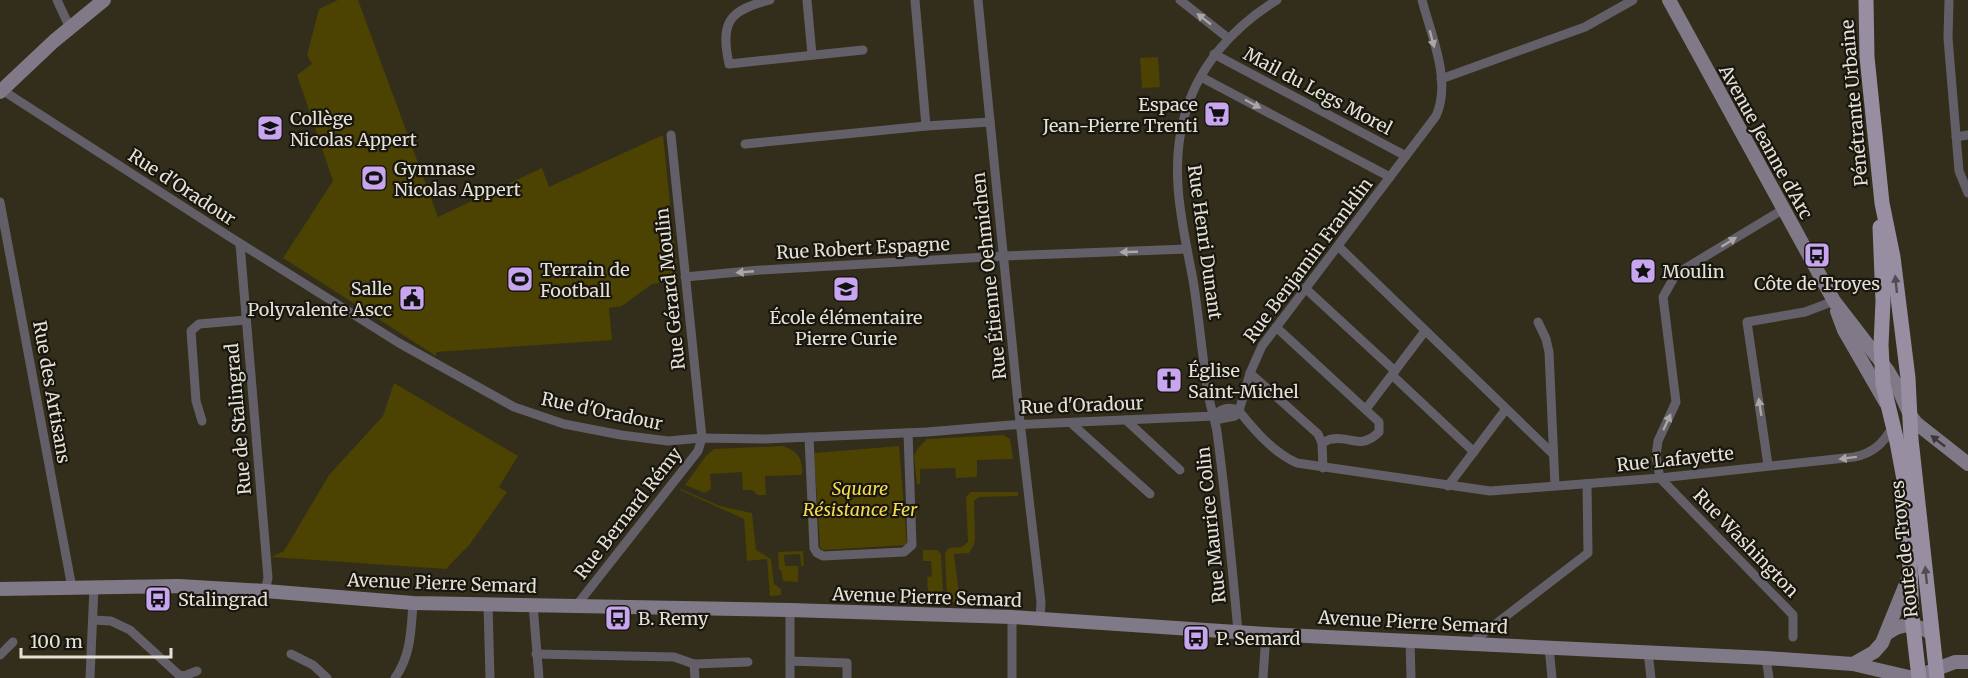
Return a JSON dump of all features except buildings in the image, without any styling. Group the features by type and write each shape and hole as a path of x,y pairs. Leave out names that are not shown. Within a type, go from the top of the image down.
{"main road":[{"path":"1,91 104,0"},
{"name":"Avenue Jeanne d'Arc","path":"1669,0 1782,210 1834,301 1898,388 1910,415"},
{"name":"Pénétrante Urbaine","path":"1866,0 1867,57 1882,203"},
{"path":"1882,203 1880,219 1881,363 1887,405 1905,485 1913,624 1919,677 1936,674 1961,662 1913,624 1902,625 1884,638 1882,658 1890,671"},
{"name":"Route de Troyes","path":"1882,203 1893,257 1908,378 1936,674"},
{"name":"Avenue Jeanne d'Arc","path":"1834,301 1844,330 1867,374 1887,405"},
{"path":"1859,333 1882,326"},
{"path":"1910,415 1926,431 1968,464"},
{"path":"1853,664 1874,652 1884,638 1910,574"},
{"name":"Avenue Pierre Semard","path":"0,589 178,586 413,603 790,610 1012,617 1238,632 1766,658 1853,664 1890,671 1903,676 1919,677"}],"street":[{"path":"57,0 70,28"},
{"path":"770,0 750,5 730,20 724,43 729,64 863,50"},
{"path":"807,0 812,55"},
{"path":"915,0 926,126"},
{"name":"Rue Étienne Oehmichen","path":"978,0 1020,424 1041,602 1040,620"},
{"path":"1180,0 1228,38"},
{"name":"Rue Henri Dunant","path":"1214,416 1208,394 1199,320 1177,185 1178,148 1184,117 1201,77 1215,54 1228,38 1255,14 1277,0"},
{"name":"Rue Benjamin Franklin","path":"1239,411 1250,373 1262,346 1436,116 1442,91 1441,79 1422,0"},
{"path":"1441,79 1585,27 1633,0"},
{"path":"1949,0 1948,38 1959,171 1968,192"},
{"name":"Mail du Legs Morel","path":"1215,54 1406,156"},
{"path":"1201,77 1390,177"},
{"name":"Rue d'Oradour","path":"1,91 399,343 514,407 564,424 668,441 702,438 908,433 1020,424 1214,416"},
{"path":"745,144 990,122"},
{"name":"Rue Gérard Moulin","path":"671,135 702,438"},
{"path":"1956,137 1968,135"},
{"name":"Rue des Artisans","path":"0,202 72,588"},
{"path":"1660,478 1656,456 1658,441 1676,402 1663,297 1676,274 1782,210"},
{"name":"Rue de Stalingrad","path":"240,244 268,578 265,591"},
{"path":"1338,246 1553,454"},
{"name":"Rue Robert Espagne","path":"685,277 760,270 1004,256 1187,249"},
{"path":"1305,288 1474,452"},
{"path":"1768,465 1747,322 1805,312 1834,301"},
{"path":"202,421 196,400 191,331 199,324 246,320"},
{"path":"1538,322 1549,352 1555,486"},
{"path":"1276,327 1379,422 1379,432 1372,439 1354,442 1333,438 1322,443"},
{"path":"1366,409 1425,331"},
{"path":"1250,373 1318,434 1322,443 1323,468"},
{"path":"1214,416 1218,411 1227,409 1233,408 1239,411"},
{"path":"1448,486 1506,409"},
{"name":"Rue Lafayette","path":"1239,411 1282,456 1297,464 1490,491 1660,478 1854,457 1869,453 1886,440 1893,427"},
{"name":"Rue Maurice Colin","path":"1214,416 1238,632"},
{"path":"1126,420 1180,470"},
{"path":"1071,423 1150,494"},
{"path":"809,437 814,548 823,556 904,552 910,548 912,545 908,433"},
{"name":"Rue Bernard Rémy","path":"576,606 698,451 702,438"},
{"name":"Rue Washington","path":"1660,478 1793,615 1793,637"},
{"path":"1471,643 1588,553 1587,484"},
{"path":"90,678 94,587"},
{"path":"395,678 409,651 413,603"},
{"path":"488,605 490,678"},
{"path":"533,605 539,678"},
{"path":"790,610 790,678"},
{"path":"1012,617 1012,678"},
{"path":"93,620 111,621 130,630 179,675 184,676 197,671"},
{"path":"1263,678 1266,633"},
{"path":"1410,639 1411,678"},
{"path":"0,655 13,642"},
{"path":"1549,647 1552,678"},
{"path":"1648,652 1651,678"},
{"path":"291,654 313,665 327,678"},
{"path":"536,654 674,657 694,663 747,662"},
{"path":"1766,658 1769,678"},
{"path":"790,662 847,663 848,678"},
{"path":"694,663 695,678"}],"green space":[{"path":"338,0 358,0 438,217 542,168 549,187 663,135 678,281 652,284 622,306 609,308 612,340 436,352 436,356 283,258 333,181 297,75 312,64 307,55 319,9"},
{"path":"1158,57 1160,87 1142,88 1140,58"},
{"path":"394,383 518,456 499,487 507,492 470,544 446,569 271,557 284,551 329,475 383,416"},
{"path":"1003,435 1010,439 1013,459 977,460 977,477 956,478 955,468 920,469 920,484 917,484 914,456 927,439"},
{"path":"782,446 798,455 802,473 801,475 765,476 766,495 758,495 752,490 743,490 742,472 710,474 711,489 705,493 685,485 706,456 714,449"},
{"name":"Square Résistance Fer","path":"899,446 907,545 822,550 814,453"},
{"path":"681,489 720,506 752,513 756,550 771,559 774,584 781,589 781,595 770,596 767,559 747,561 744,519"},
{"path":"971,492 1018,492 1018,496 979,497 974,501 974,545 969,553 954,554 960,602 947,602 945,553 949,548 962,547 968,542 966,497"},
{"path":"923,550 937,550 941,554 943,591 928,592 927,577 932,576 931,561 923,561"},
{"path":"803,551 804,566 801,566 800,554 784,555 785,566 798,566 798,582 783,581 781,570 779,570 778,552"}],"place":[{"name":"Espace Jean-Pierre Trenti","path":"1217,114"},
{"name":"Collège Nicolas Appert","path":"270,128"},
{"name":"Gymnase Nicolas Appert","path":"374,178"},
{"name":"Côte de Troyes","path":"1817,255"},
{"name":"Moulin","path":"1643,271"},
{"name":"Terrain de Football","path":"520,279"},
{"name":"École élémentaire Pierre Curie","path":"846,289"},
{"name":"Salle Polyvalente Ascc","path":"412,298"},
{"name":"Église Saint-Michel","path":"1169,380"},
{"name":"Stalingrad","path":"158,599"},
{"name":"B. Remy","path":"618,618"},
{"name":"P. Semard","path":"1196,638"}]}
